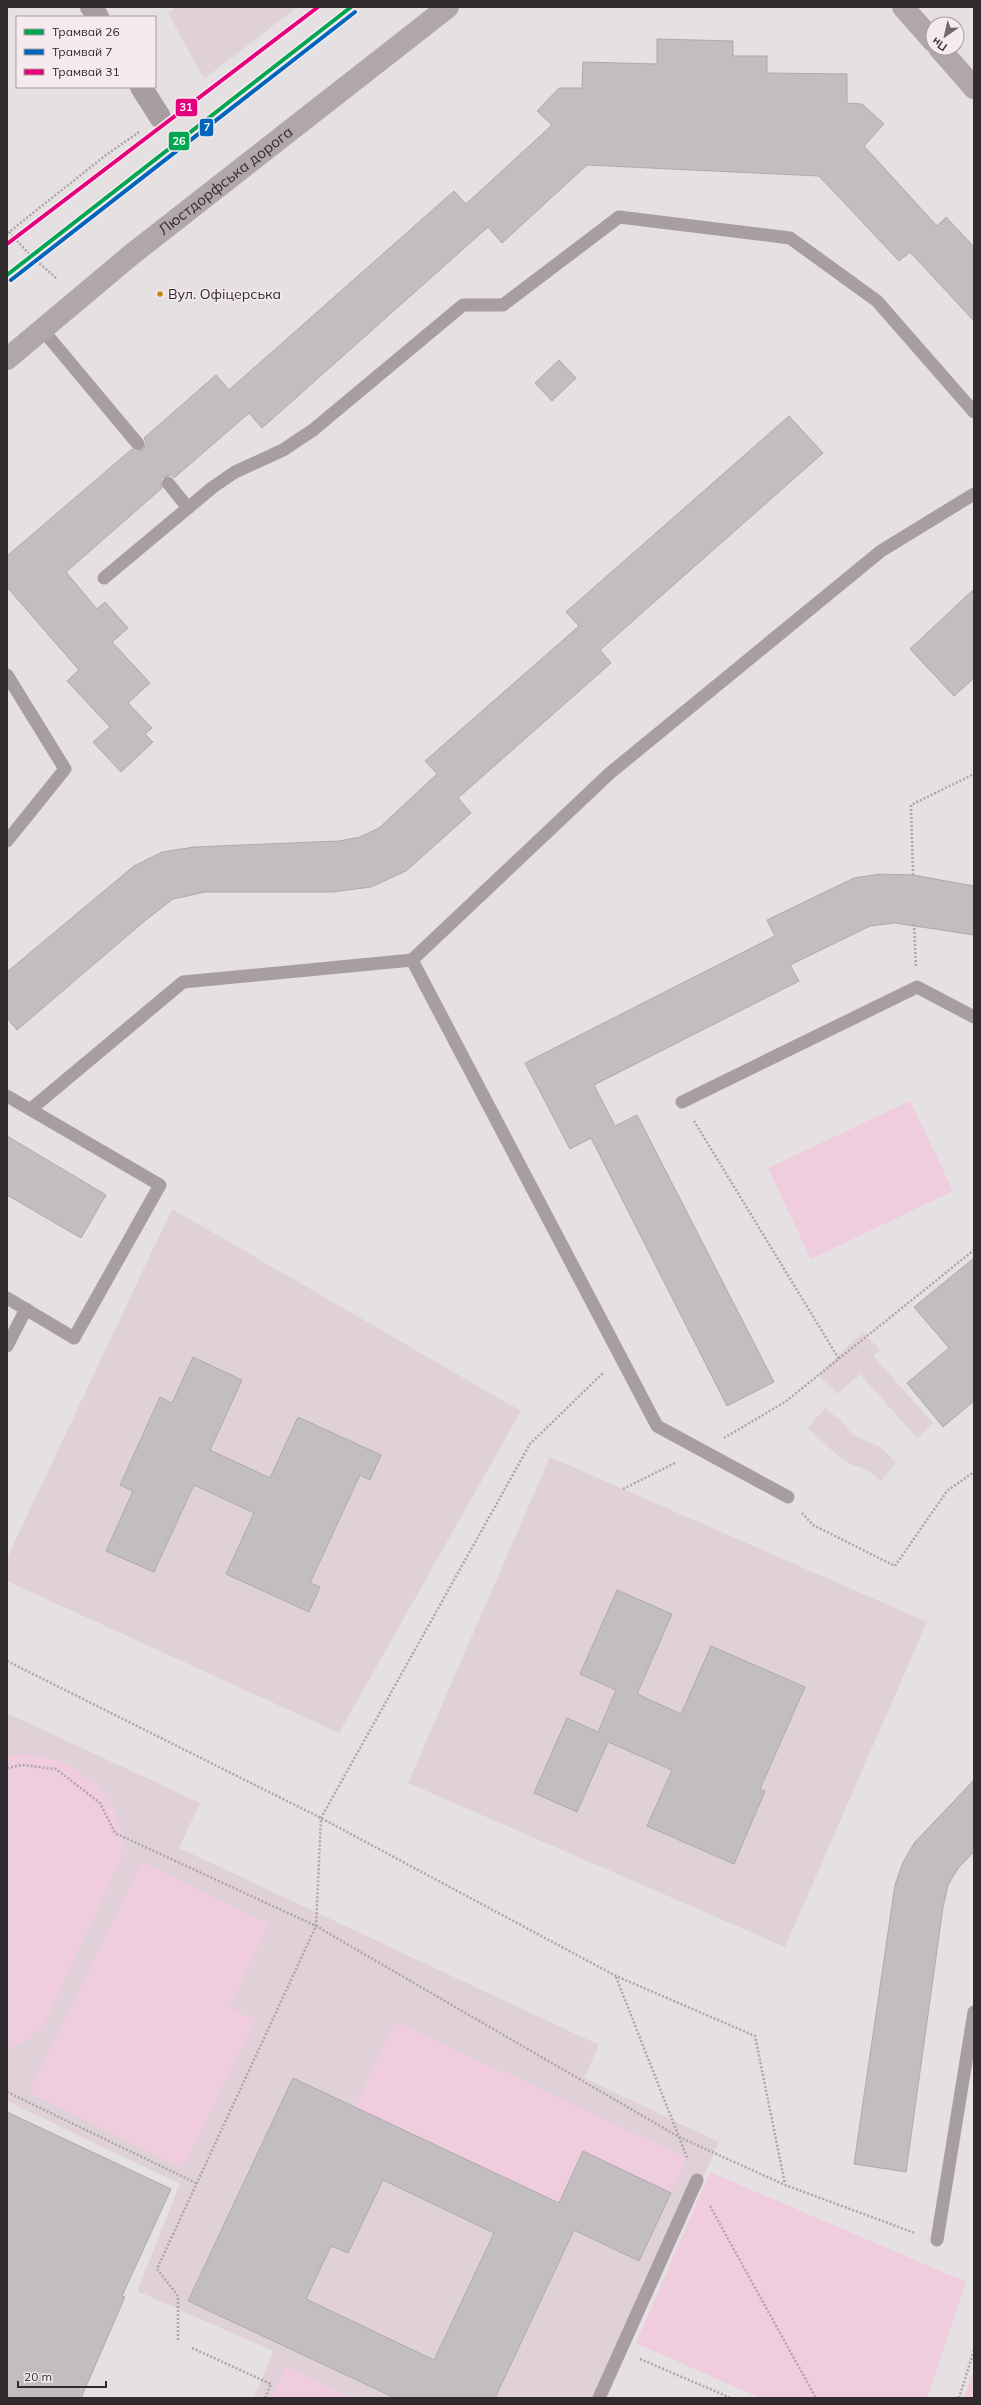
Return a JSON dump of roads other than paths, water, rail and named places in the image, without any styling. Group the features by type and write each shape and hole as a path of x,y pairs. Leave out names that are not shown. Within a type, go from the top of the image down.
{"main road":[{"name":"Люстдорфська дорога","path":"7,359 41,328 131,255 448,7"},
{"path":"903,7 925,32"},
{"path":"946,56 974,88"}],"street":[{"path":"91,7 97,16"},
{"path":"143,88 160,117"}],"lane":[{"path":"104,578 188,508 235,472 283,450 314,430 463,305 503,305 618,216 790,238 877,301 974,412"},
{"path":"41,328 138,444"},
{"path":"168,483 188,508"},
{"path":"31,1109 183,982 412,960 616,768 881,551 974,494"},
{"path":"7,675 65,769 7,841"},
{"path":"412,960 657,1426 788,1497"},
{"path":"682,1102 917,987 974,1017"},
{"path":"7,1096 160,1185 74,1338 7,1298"},
{"path":"7,1346 26,1309"},
{"path":"936,2240 974,2012"},
{"path":"599,2398 697,2180"}],"tram line":[{"name":"31","path":"7,244 318,7"},
{"name":"26","path":"7,275 351,7"},
{"name":"7","path":"11,280 355,12"}],"place":[{"name":"Вул. Офіцерська","path":"160,294"}]}
